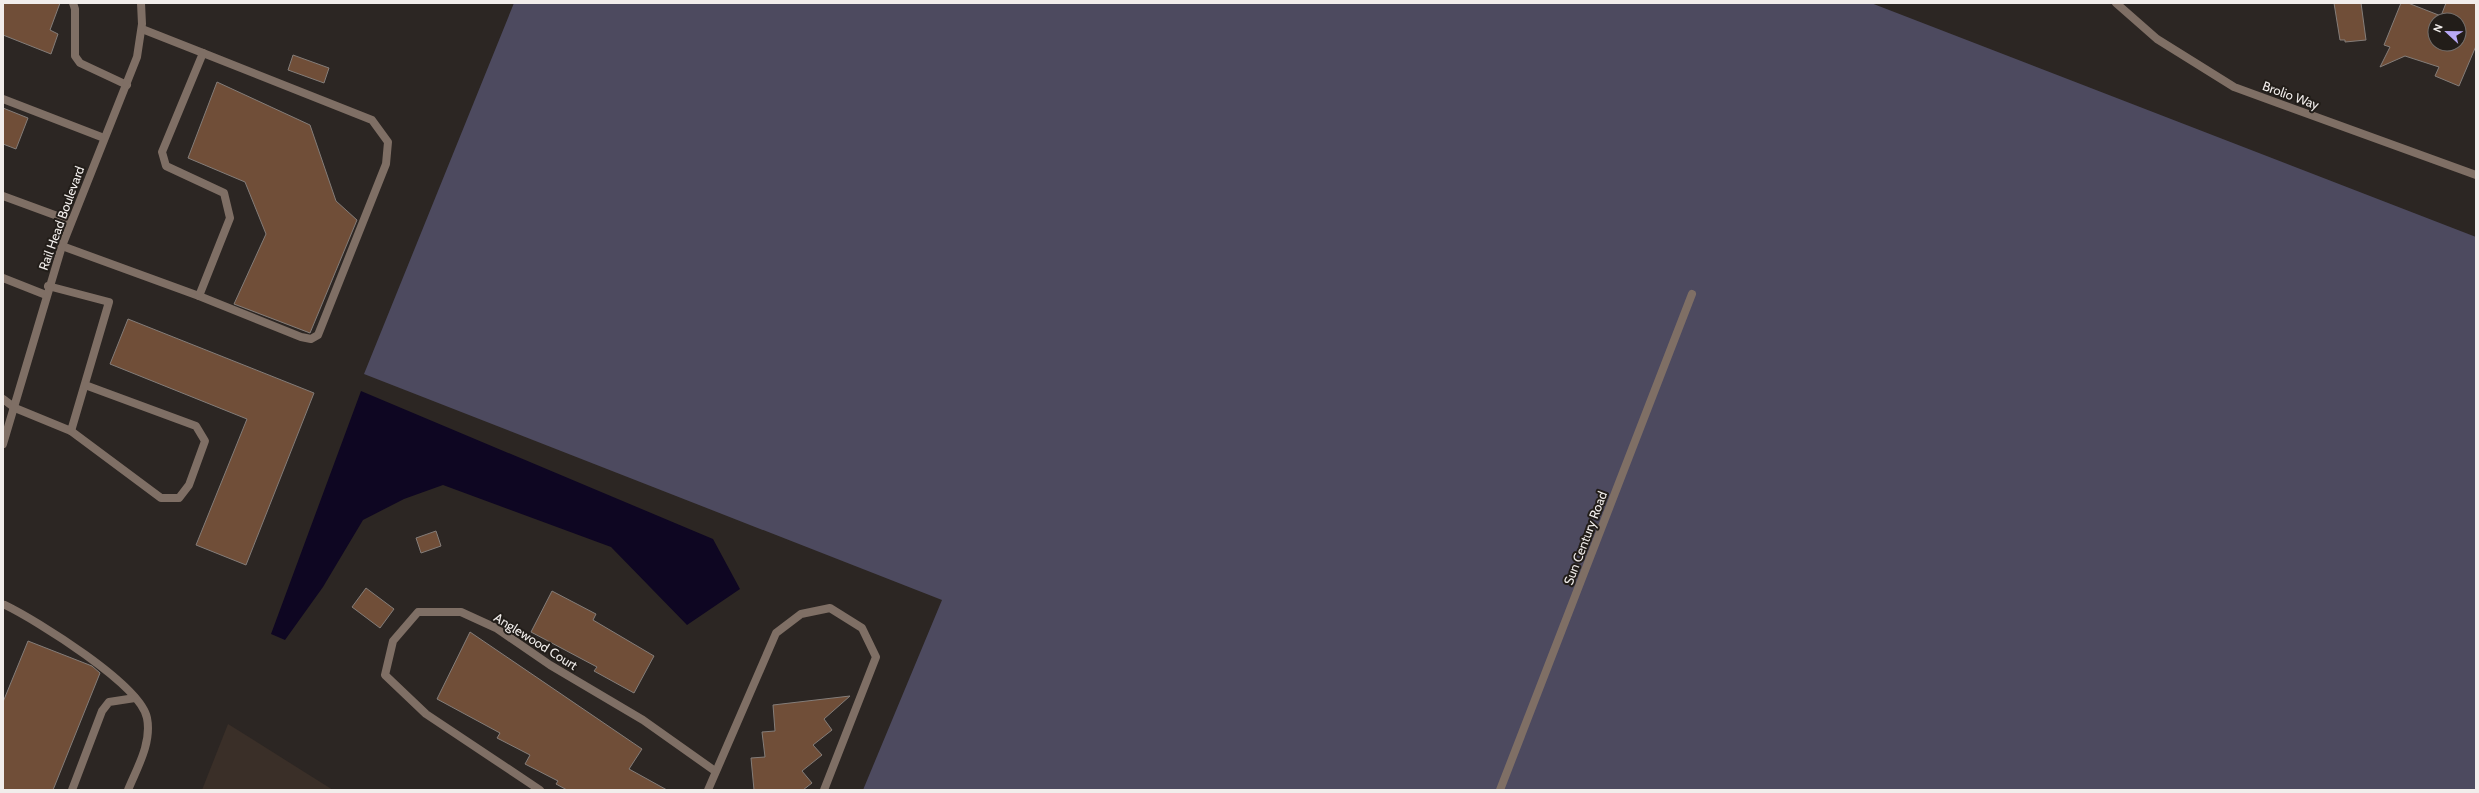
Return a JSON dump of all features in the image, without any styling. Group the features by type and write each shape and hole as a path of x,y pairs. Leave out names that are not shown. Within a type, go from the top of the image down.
{"street":[{"path":"73,3 75,8 75,56 80,63 127,85"},
{"name":"Rail Head Boulevard","path":"3,444 15,408 48,286 71,221 137,57 142,29 141,3"},
{"name":"Brolio Way","path":"2116,3 2157,39 2234,87 2476,175"},
{"path":"62,246 199,296 301,337 311,339 318,335 386,164 388,142 372,120 142,29"},
{"path":"199,296 230,218 224,194 166,166 162,152 203,53"},
{"path":"3,99 104,138"},
{"path":"3,196 71,221"},
{"path":"3,278 46,295"},
{"path":"48,286 109,302 71,431"},
{"name":"Sun Century Road","path":"1500,790 1692,294"},
{"path":"3,399 15,408 71,431 161,498 179,498 189,485 204,441 196,426 85,385"},
{"path":"4,606 36,621 67,642 129,690 135,698 147,717 149,738 128,790"},
{"path":"708,790 776,633 801,614 830,608 862,628 876,657 824,790"},
{"name":"Anglewood Court","path":"540,790 426,714 385,675 392,642 418,612 461,612 496,628 550,665 643,720 715,771"},
{"path":"72,790 102,711 109,702 135,698"}],"shaded area":[{"path":"514,3 1871,3 2476,237 2476,790 863,790 942,600 364,374"},
{"path":"361,391 713,539 740,589 687,625 611,547 443,485 404,499 363,520 323,587 285,640 271,634"},
{"path":"228,724 333,790 202,790"}],"building":[{"path":"3,3 60,3 50,30 58,34 51,54 3,35"},
{"path":"2334,3 2361,3 2366,40 2345,42 2345,40 2340,40"},
{"path":"2401,3 2408,3 2431,12 2427,12 2427,52 2467,52 2467,12 2443,12 2446,3 2476,3 2476,46 2459,86 2435,76 2439,67 2405,56 2380,67 2390,47 2384,45"},
{"path":"293,55 329,68 324,83 288,70"},
{"path":"217,82 310,125 336,201 357,220 310,333 234,304 266,234 245,182 188,158"},
{"path":"3,108 28,118 16,149 3,144"},
{"path":"128,319 314,393 246,565 196,545 247,419 110,364"},
{"path":"436,531 441,546 421,553 416,538"},
{"path":"366,588 394,609 380,628 352,607"},
{"path":"552,591 596,614 593,620 654,656 634,693 594,671 597,667 531,632"},
{"path":"470,632 642,749 629,769 667,790 567,790 556,784 558,781 525,764 530,755 497,738 500,733 437,699"},
{"path":"28,641 92,666 100,673 53,790 3,790 3,702"},
{"path":"850,696 824,719 832,730 813,745 822,755 802,771 812,783 803,790 754,790 751,758 765,757 762,732 775,731 773,705"}]}
